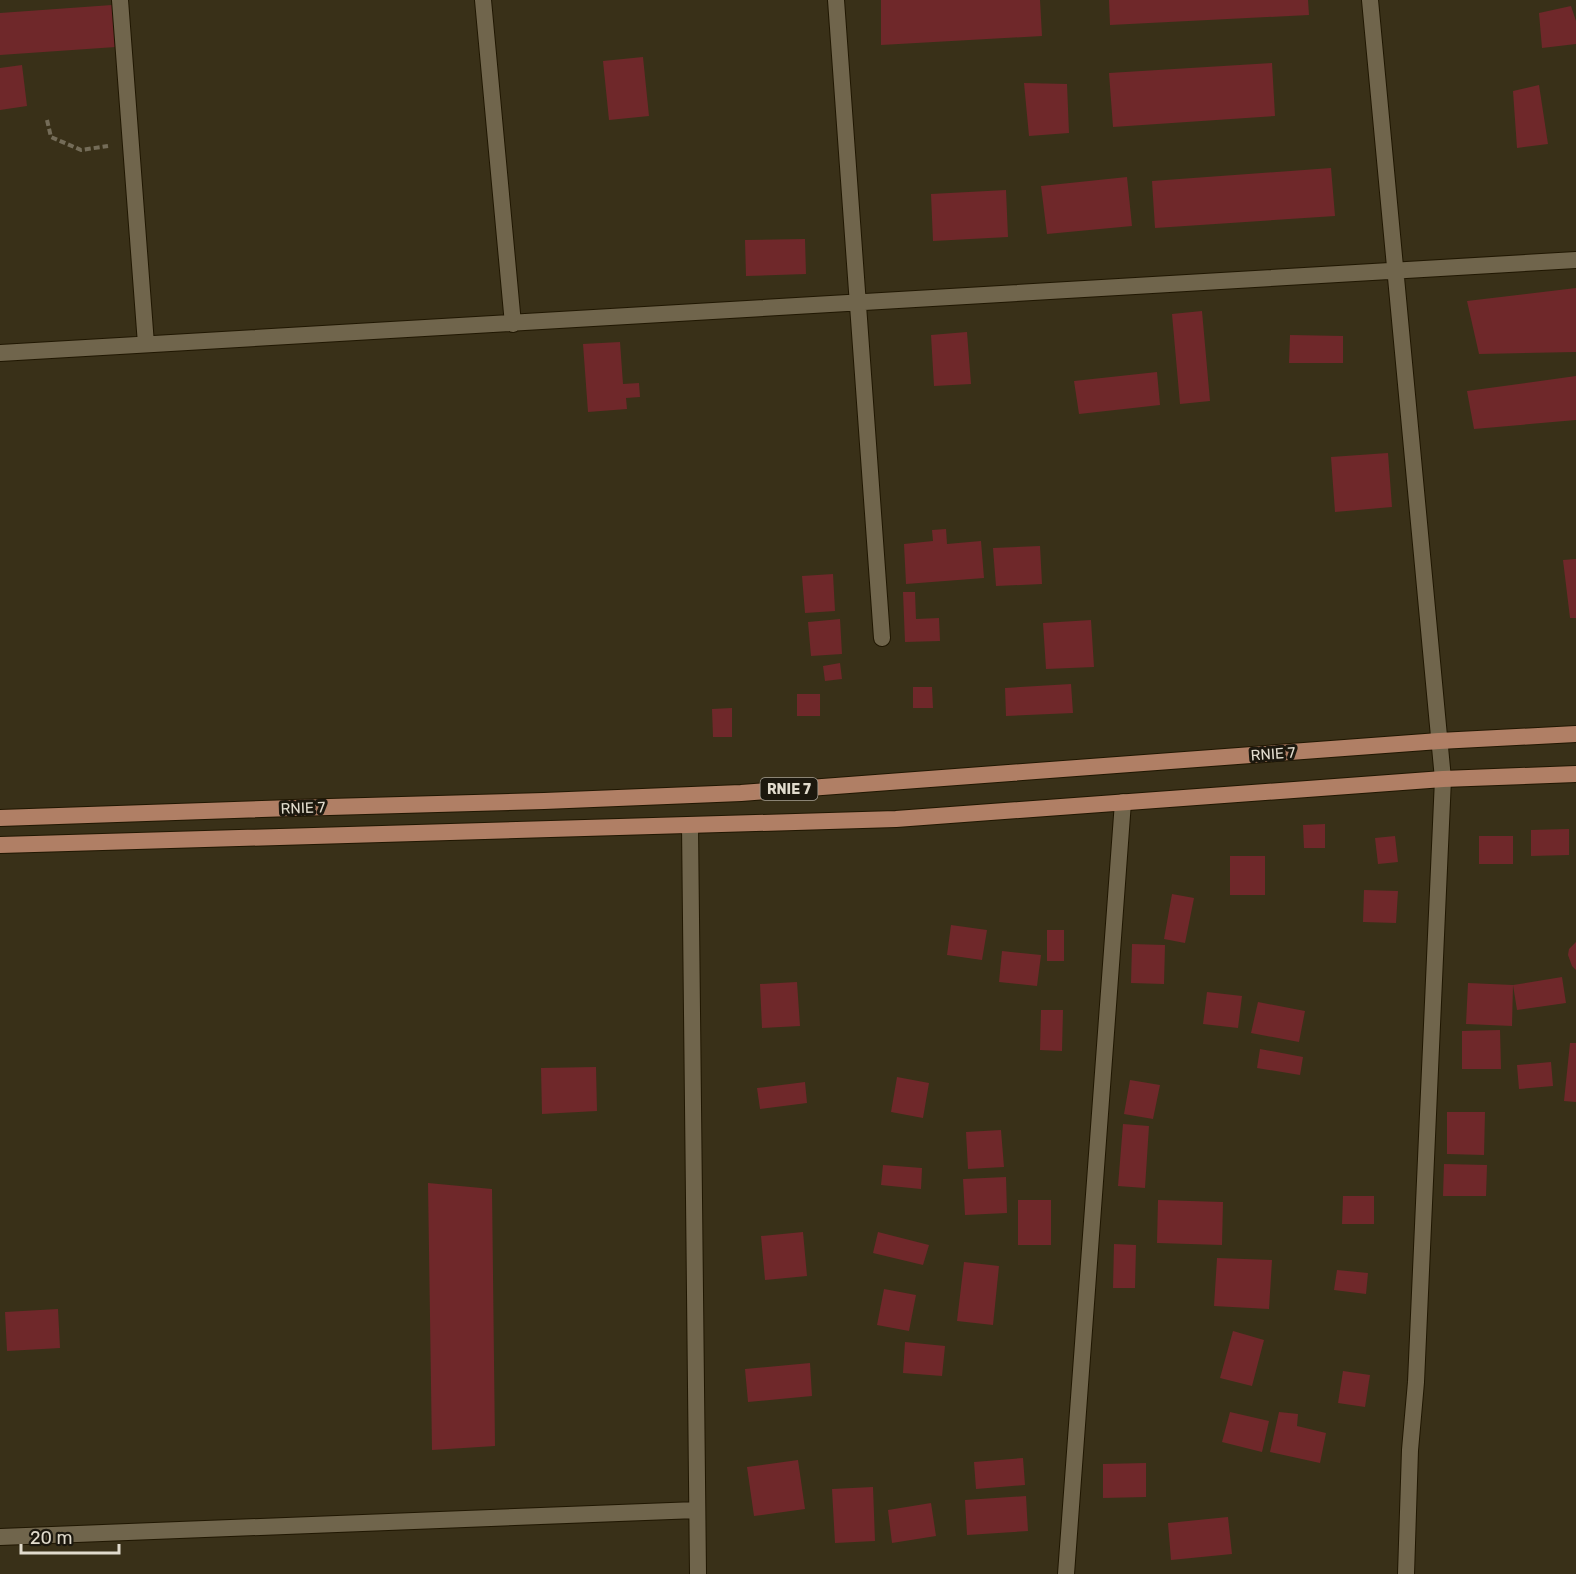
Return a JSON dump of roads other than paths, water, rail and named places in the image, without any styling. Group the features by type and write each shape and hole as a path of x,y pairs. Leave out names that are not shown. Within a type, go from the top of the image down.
{"main road":[{"name":"RNIE 7","path":"0,818 741,793 1439,741 1576,734"},
{"name":"RNIE 7","path":"0,845 896,819 1443,779 1576,774"}],"street":[{"path":"120,0 146,344"},
{"path":"483,0 513,324"},
{"path":"837,0 882,638"},
{"path":"1370,0 1443,779 1406,1574"},
{"path":"0,353 1576,260"},
{"path":"1066,1574 1123,802"},
{"path":"690,825 698,1574"},
{"path":"0,1537 697,1510"}]}
